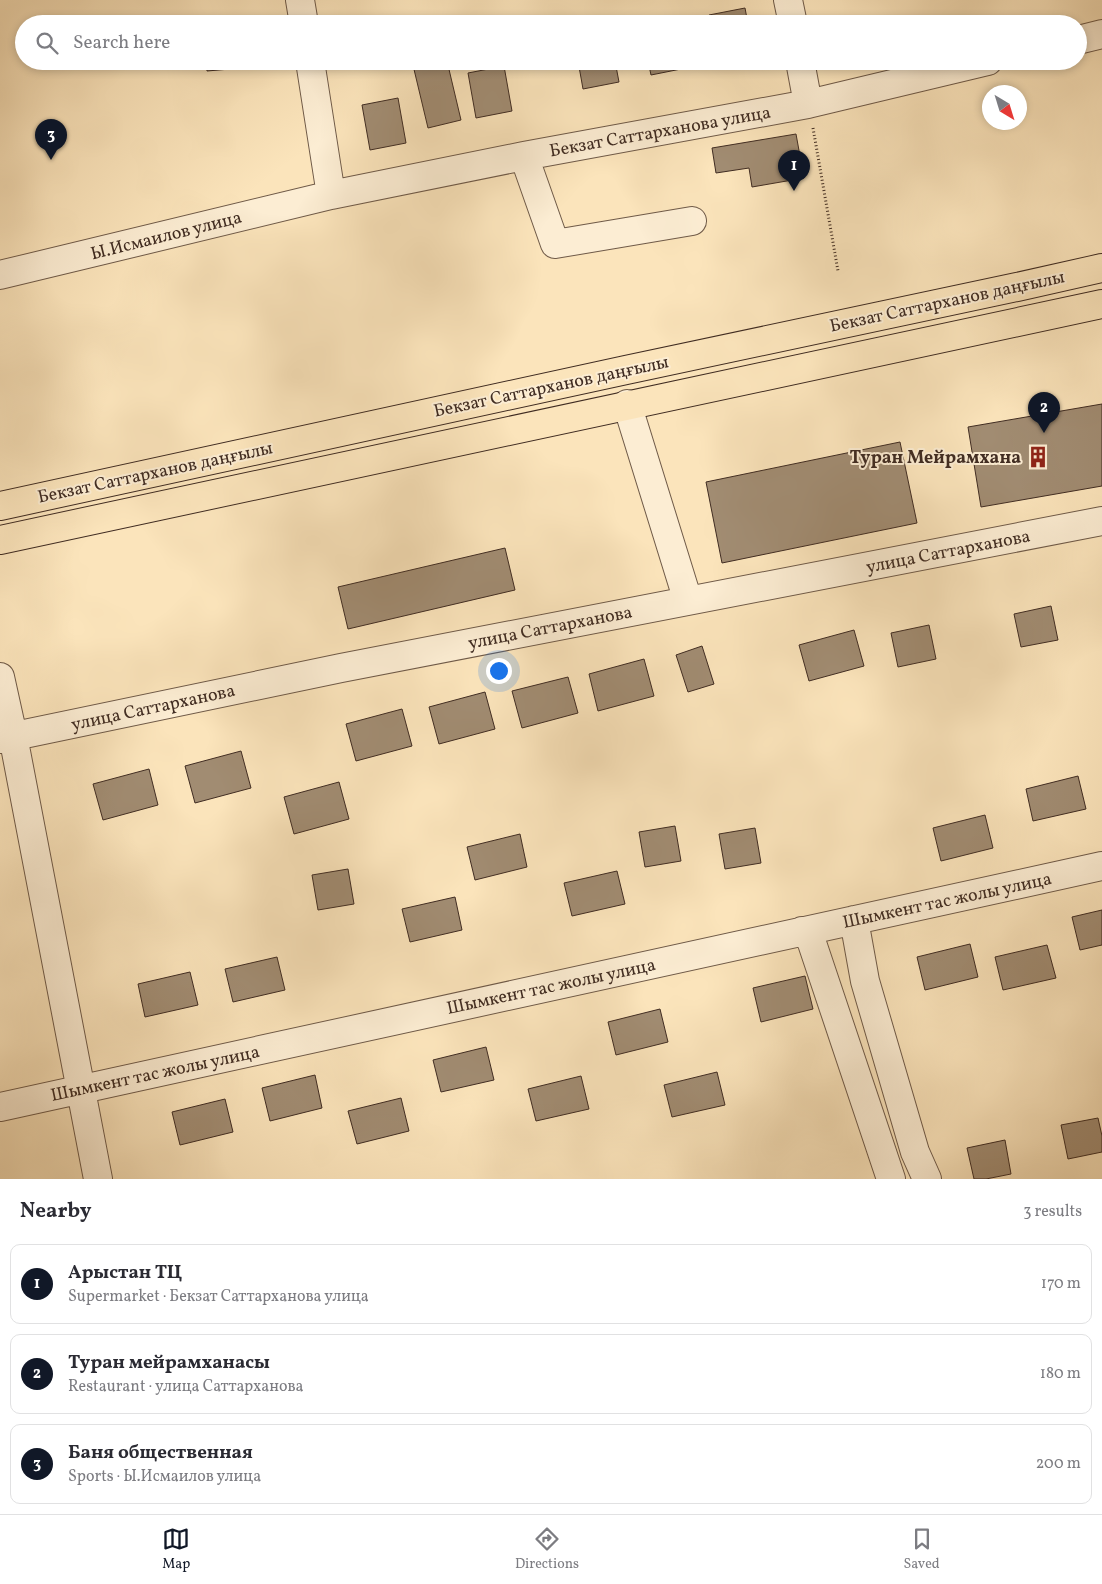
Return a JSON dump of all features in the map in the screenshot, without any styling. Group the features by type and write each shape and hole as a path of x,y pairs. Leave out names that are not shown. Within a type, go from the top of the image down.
{"main road":[{"name":"Бекзат Саттарханов даңғылы","path":"0,506 1102,268"},
{"path":"1018,287 1023,320"},
{"name":"Бекзат Саттарханов даңғылы","path":"0,540 627,404 1102,304"},
{"path":"1067,311 1102,314"}],"street":[{"path":"300,0 302,15"},
{"path":"788,0 791,15"},
{"path":"1087,38 1102,34"},
{"path":"311,70 331,195"},
{"path":"802,70 808,104"},
{"name":"Бекзат Саттарханова улица","path":"331,195 524,156 808,104 950,70"},
{"path":"524,156 554,244 692,221"},
{"name":"Ы.Исмаилов улица","path":"0,275 331,195"},
{"path":"627,404 688,601"},
{"name":"улица Саттарханова","path":"7,738 331,670 1102,521"},
{"path":"0,677 7,738 98,1179"},
{"name":"Шымкент тас жолы улица","path":"0,1107 1102,866"},
{"path":"854,920 865,981 915,1152 927,1179"},
{"path":"802,931 811,940 891,1179"}],"path":[{"path":"808,104 838,271"}],"building":[{"path":"745,8 746,15 709,15"},
{"path":"414,70 449,70 461,120 428,128"},
{"path":"483,70 505,70 512,111 476,118 468,73"},
{"path":"580,70 617,70 619,82 583,89"},
{"path":"650,70 676,70 651,75"},
{"path":"398,98 406,143 370,150 362,105"},
{"path":"796,134 804,178 752,187 749,168 716,173 712,148"},
{"name":"Туран Мейрамхана","path":"1102,404 1102,486 981,507 968,427"},
{"path":"900,442 917,523 722,563 706,482"},
{"path":"505,548 515,590 348,629 338,587"},
{"path":"1051,606 1058,640 1021,647 1014,614"},
{"path":"929,625 936,659 898,667 891,633"},
{"path":"854,630 864,666 809,681 799,645"},
{"path":"702,646 714,684 688,692 676,655"},
{"path":"644,659 654,696 598,711 589,674"},
{"path":"568,677 578,713 522,728 512,691"},
{"path":"485,692 495,729 439,744 429,707"},
{"path":"402,709 412,746 356,761 346,724"},
{"path":"241,751 251,788 195,803 185,766"},
{"path":"149,769 158,805 103,820 93,784"},
{"path":"1078,776 1086,809 1033,821 1026,789"},
{"path":"339,782 349,819 294,834 284,797"},
{"path":"985,815 993,848 941,861 933,828"},
{"path":"675,826 681,861 645,867 639,832"},
{"path":"755,828 761,863 725,869 719,834"},
{"path":"520,834 527,867 475,880 467,847"},
{"path":"348,869 354,904 318,910 312,875"},
{"path":"617,871 625,904 572,916 564,883"},
{"path":"455,897 462,930 410,942 402,909"},
{"path":"1102,910 1102,945 1080,950 1072,917"},
{"path":"970,944 978,977 925,990 917,957"},
{"path":"1047,945 1056,978 1003,990 995,957"},
{"path":"277,957 285,990 233,1002 225,969"},
{"path":"190,972 198,1005 145,1017 138,984"},
{"path":"805,976 813,1009 761,1022 753,988"},
{"path":"660,1009 668,1042 616,1055 608,1022"},
{"path":"486,1047 494,1080 441,1092 433,1060"},
{"path":"717,1072 725,1105 672,1117 664,1085"},
{"path":"315,1075 322,1108 270,1121 262,1088"},
{"path":"581,1076 589,1109 536,1121 528,1089"},
{"path":"401,1098 409,1131 357,1144 348,1111"},
{"path":"225,1099 233,1132 180,1145 172,1112"},
{"path":"1098,1118 1102,1136 1102,1152 1068,1159 1061,1125"},
{"path":"1005,1140 1011,1174 986,1179 974,1179 967,1148"}],"place":[{"name":"Баня общественная","path":"51,160"},
{"name":"Арыстан ТЦ","path":"794,191"},
{"name":"Туран мейрамханасы","path":"1044,433"},
{"name":"Туран Мейрамхана","path":"1038,457"}]}
